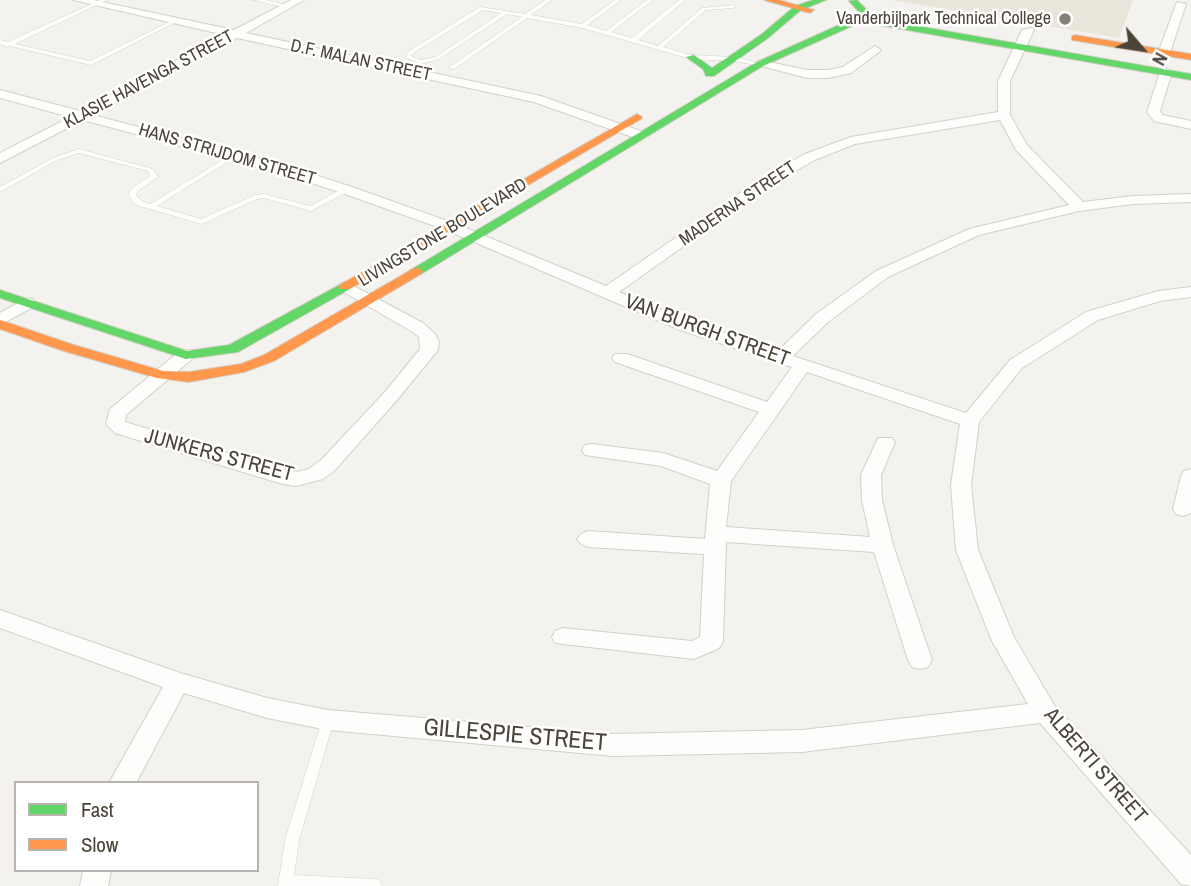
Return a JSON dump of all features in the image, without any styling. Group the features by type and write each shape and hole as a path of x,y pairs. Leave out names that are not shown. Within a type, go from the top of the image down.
{"street":[{"name":"D.F. MALAN STREET","path":"78,0 100,2 234,35 537,99 641,136"},
{"path":"762,0 772,9 777,26"},
{"path":"768,0 798,8 937,33 1191,76"},
{"path":"691,57 707,67 705,77 735,59 798,8 822,0"},
{"path":"849,1 865,13 860,19"},
{"path":"849,1 880,6"},
{"name":"KLASIE HAVENGA STREET","path":"0,159 293,3"},
{"path":"1164,53 1181,4"},
{"name":"LIVINGSTONE BOULEVARD","path":"0,322 69,348 162,375 189,377 244,368 269,358 370,299 760,64 860,19"},
{"path":"1079,206 1021,147 1004,115 1004,81 1021,47 1035,31 1191,57"},
{"path":"811,40 865,32 937,33"},
{"path":"760,64 807,74 828,74 847,70 875,50"},
{"path":"1166,72 1153,112 1159,118 1191,125"},
{"name":"HANS STRIJDOM STREET","path":"0,94 233,156 347,190 450,227"},
{"name":"LIVINGSTONE BOULEVARD","path":"0,294 186,355 233,349 346,287 653,108"},
{"name":"MADERNA STREET","path":"606,294 765,181 810,156 851,141 898,131 1004,115"},
{"path":"780,359 822,318 882,274 974,232 1079,206 1133,200 1191,198"},
{"name":"VAN BURGH STREET","path":"450,227 606,294 780,359 970,421"},
{"name":"JUNKERS STREET","path":"186,355 117,413 115,424 122,429 279,477 306,478 328,465 391,396 429,349 430,342 426,334 346,287"},
{"path":"970,421 1016,364 1092,316 1158,296 1191,292"},
{"path":"0,322 27,303"},
{"path":"621,358 771,410"},
{"path":"563,637 694,650 707,645 713,637 716,503 721,480 802,366"},
{"name":"ALBERTI STREET","path":"970,421 961,485 967,550 1003,639 1045,712 1191,875"},
{"path":"885,442 871,475 872,500 882,545 920,660"},
{"path":"592,450 663,460 721,480"},
{"path":"1183,509 1191,476"},
{"path":"588,539 882,545"},
{"name":"GILLESPIE STREET","path":"0,619 178,682 267,708 328,720 612,745 803,741 1045,712"},
{"path":"123,781 178,682"}],"lane":[{"path":"257,0 293,3"},
{"path":"453,68 549,0"},
{"path":"583,26 618,0"},
{"path":"608,33 650,0"},
{"path":"634,40 682,0"},
{"path":"0,48 100,2"},
{"path":"660,47 704,9 733,6"},
{"path":"505,13 437,58 421,62 408,57 411,52 479,9 526,16 583,26 691,57 735,59 760,64"},
{"path":"0,42 91,63 175,21"},
{"path":"0,190 55,159 79,151 151,170 154,177 132,195 139,203 202,222 255,197 264,196 312,209 347,190"},
{"path":"151,207 233,156"},
{"path":"328,720 292,840 285,884 375,886"}],"shaded area":[{"name":"Vanderbijlpark Technical College","path":"891,0 1133,0 1119,38"}],"traffic: fast":[{"path":"715,71 765,36 798,8 822,0"},
{"path":"416,271 760,64 860,19 865,13 853,1"},
{"path":"848,17 1191,77"},
{"path":"691,57 707,67 710,74"},
{"path":"0,294 186,355 233,349 345,286"}],"traffic: slow":[{"path":"768,0 810,10"},
{"path":"1075,38 1191,57"},
{"path":"345,286 637,117"},
{"path":"0,324 69,348 162,375 189,377 244,368 269,358 416,271"}],"place":[{"name":"Vanderbijlpark Technical College","path":"1065,19"}]}
